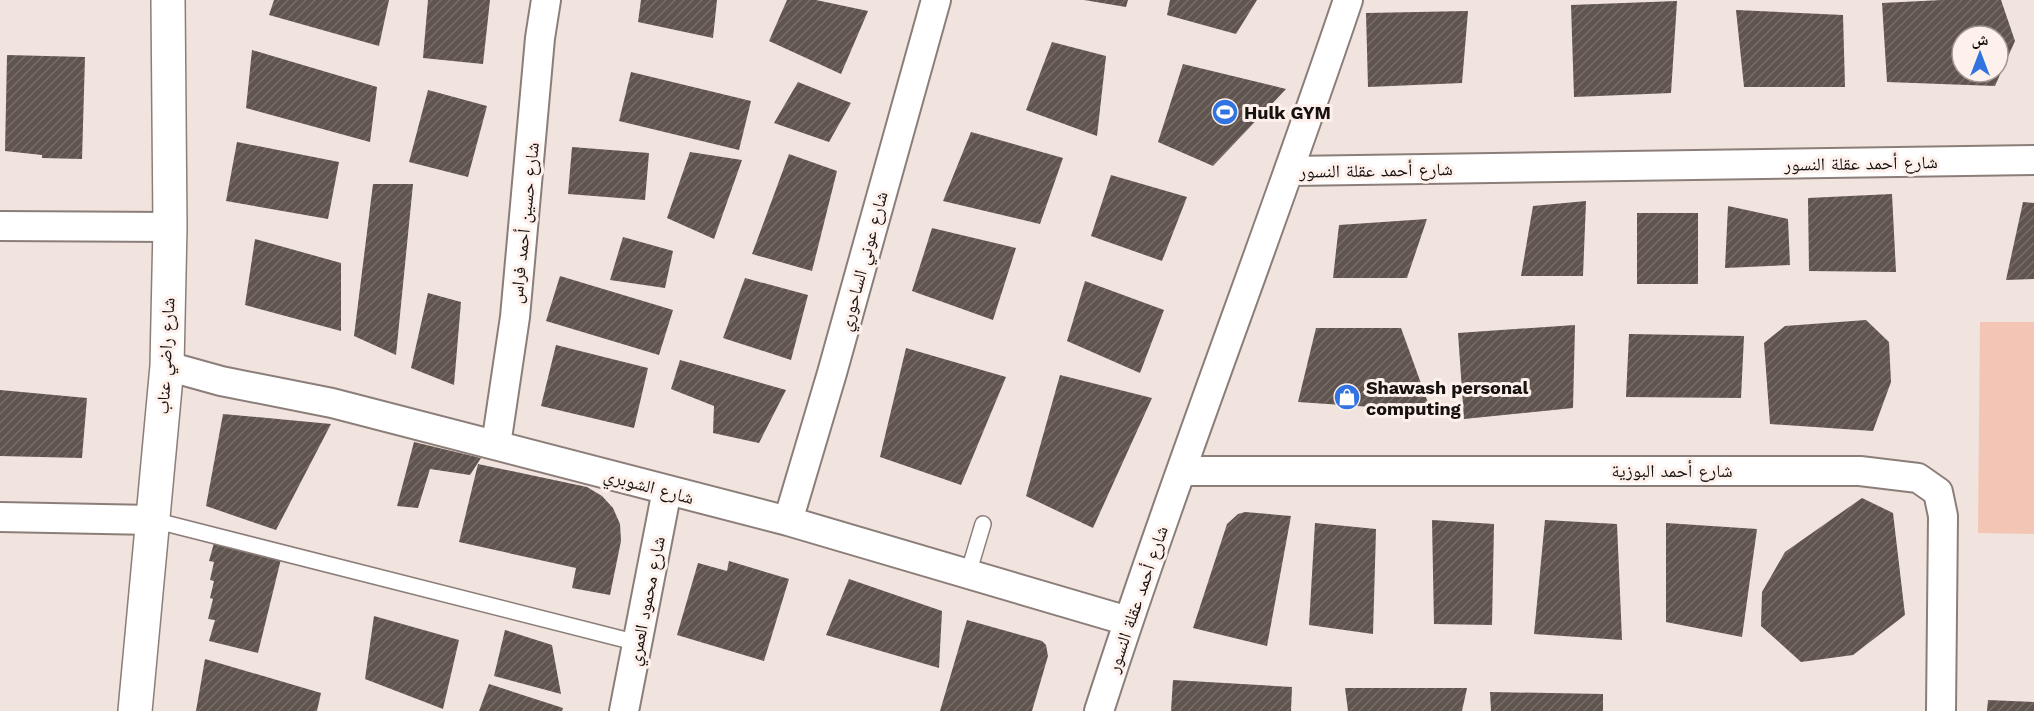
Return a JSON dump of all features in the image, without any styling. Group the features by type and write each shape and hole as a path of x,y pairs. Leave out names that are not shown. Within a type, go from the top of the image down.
{"street":[{"name":"شارع راضي عناب","path":"135,711 167,366 170,227 168,0"},
{"name":"شارع حسين أحمد فراس","path":"496,445 515,316 540,38 546,0"},
{"name":"شارع عوني الساحوري","path":"788,521 936,0"},
{"path":"1290,171 1348,0"},
{"name":"شارع أحمد عقلة النسور","path":"1099,711 1181,471 1290,171 2034,160"},
{"path":"0,226 170,227"},
{"name":"شارع الشوبري","path":"167,366 221,381 332,403 788,521 1128,621"},
{"name":"شارع أحمد البوزية","path":"1181,471 1860,471 1918,478 1938,492 1943,516 1941,711"},
{"name":"شارع محمود العمري","path":"624,711 667,490"},
{"path":"0,517 153,520"}],"lane":[{"path":"153,520 639,643"},
{"path":"968,574 983,524"}],"shaded area":[{"path":"1980,322 2034,322 2034,534 1978,533"}],"building":[{"path":"274,0 389,0 379,46 269,15"},
{"path":"428,0 490,0 483,64 423,58"},
{"path":"641,0 717,0 713,38 638,22"},
{"path":"787,0 816,0 868,11 841,74 769,41"},
{"path":"1084,0 1128,0 1126,7"},
{"path":"1170,0 1257,0 1236,34 1167,15"},
{"path":"2001,0 2009,24 1950,24 1950,84 1996,84 1995,86 1887,82 1882,3"},
{"path":"1677,1 1671,93 1574,97 1571,5"},
{"path":"1736,10 1843,15 1845,87 1744,87"},
{"path":"1468,11 1462,83 1368,87 1366,13"},
{"path":"2010,26 2015,41 2010,52"},
{"path":"1052,42 1106,56 1097,136 1026,110"},
{"path":"252,50 377,87 370,142 246,108"},
{"path":"7,55 85,57 82,159 42,158 42,155 5,151"},
{"path":"1183,64 1286,89 1213,166 1158,142"},
{"path":"631,72 751,101 739,150 619,121"},
{"path":"798,82 851,103 829,142 774,123"},
{"path":"428,90 487,106 468,177 409,162"},
{"path":"971,132 1063,158 1040,224 943,201"},
{"path":"237,142 339,162 328,219 226,201"},
{"path":"572,147 649,153 645,200 568,194"},
{"path":"690,152 742,160 714,239 667,218"},
{"path":"789,154 837,171 812,271 752,254"},
{"path":"1111,175 1187,197 1162,261 1091,236"},
{"path":"373,184 413,184 396,355 354,336"},
{"path":"1892,194 1896,272 1809,271 1808,198"},
{"path":"1586,201 1583,276 1521,276 1533,206"},
{"path":"2023,202 2034,203 2034,279 2006,280"},
{"path":"1728,206 1788,219 1790,265 1725,268"},
{"path":"1637,213 1698,213 1698,284 1637,284"},
{"path":"1427,219 1407,278 1333,278 1339,225"},
{"path":"932,228 1016,248 993,320 912,291"},
{"path":"623,237 673,251 665,288 610,280"},
{"path":"255,239 341,263 341,331 245,305"},
{"path":"560,276 673,310 659,355 546,321"},
{"path":"745,278 808,295 791,360 723,338"},
{"path":"1085,281 1164,310 1140,373 1067,341"},
{"path":"428,293 461,302 454,385 411,368"},
{"path":"1866,320 1889,342 1891,382 1873,431 1770,424 1764,343 1785,326"},
{"path":"1575,325 1573,408 1464,419 1458,333"},
{"path":"1316,328 1401,328 1431,411 1298,402"},
{"path":"1629,334 1744,336 1741,398 1626,397"},
{"path":"556,345 648,368 634,428 541,406"},
{"path":"906,348 1006,377 961,485 880,457"},
{"path":"680,360 786,390 759,443 713,433 714,406 671,389"},
{"path":"1060,375 1152,398 1093,528 1026,496"},
{"path":"0,390 87,398 82,458 0,456"},
{"path":"223,414 331,424 276,530 206,506"},
{"path":"414,442 481,458 470,475 430,469 418,508 397,506"},
{"path":"478,464 587,487 602,496 613,508 620,524 621,541 610,595 572,588 576,568 459,542"},
{"path":"1862,498 1893,513 1905,615 1853,655 1801,662 1761,626 1762,592 1785,552"},
{"path":"1245,512 1291,516 1267,646 1193,628 1227,524 1238,514"},
{"path":"1432,520 1494,524 1492,625 1434,624"},
{"path":"1545,520 1617,524 1622,640 1534,634"},
{"path":"1315,523 1376,529 1373,634 1309,625"},
{"path":"1666,523 1757,529 1742,637 1666,622"},
{"path":"214,543 281,559 258,653 209,641 215,620 208,619 213,599 210,598 214,581 210,580 214,562 209,561"},
{"path":"729,561 789,579 764,661 677,635 698,563 727,571"},
{"path":"849,579 942,611 939,668 826,635"},
{"path":"374,616 459,640 443,709 365,679"},
{"path":"967,620 1042,641 1046,645 1048,656 1032,711 940,711"},
{"path":"505,630 552,645 561,694 494,676"},
{"path":"205,659 321,693 317,711 196,711"},
{"path":"1173,680 1292,687 1291,711 1171,711"},
{"path":"489,684 563,708 562,711 479,711"},
{"path":"1345,688 1467,688 1462,711 1348,711"},
{"path":"1490,692 1603,694 1603,711 1491,711"},
{"path":"1988,700 2034,702 2034,711 1987,711"}],"place":[{"name":"Hulk GYM","path":"1225,112"},
{"name":"Shawash personal computing","path":"1347,397"}]}
